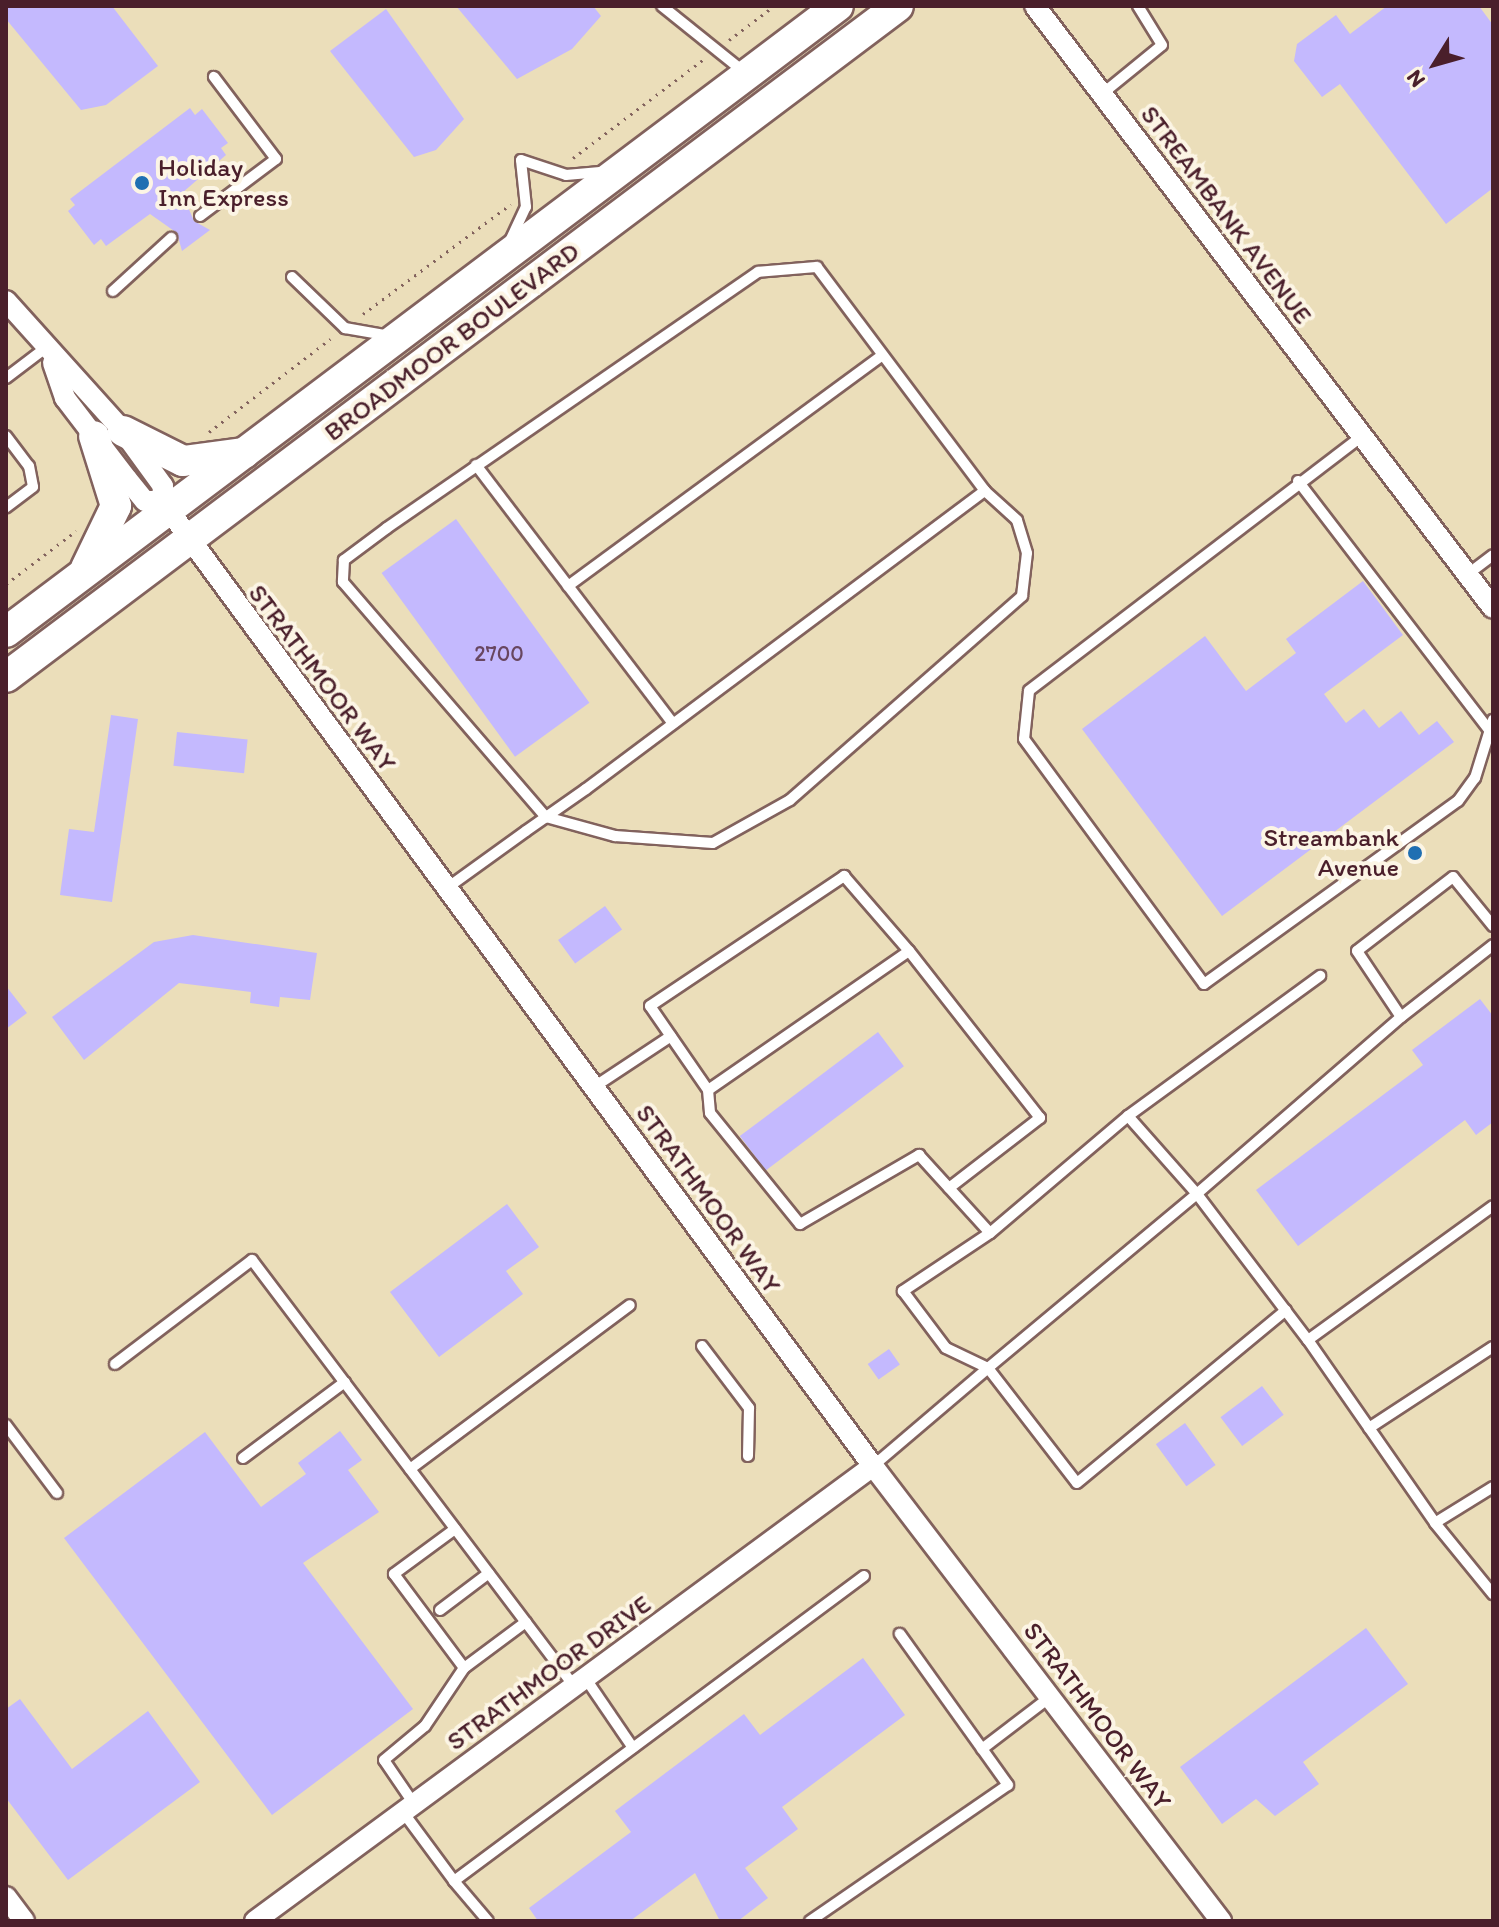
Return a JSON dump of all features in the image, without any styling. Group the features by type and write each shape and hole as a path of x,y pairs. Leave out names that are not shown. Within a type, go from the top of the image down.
{"main road":[{"name":"BROADMOOR BOULEVARD","path":"6,632 166,506 246,452 838,6"},
{"name":"BROADMOOR BOULEVARD","path":"6,677 898,6"},
{"path":"82,575 116,506 108,434 183,461 246,452"}],"street":[{"name":"STREAMBANK AVENUE","path":"1035,6 1493,608"},
{"path":"6,301 108,434 145,501 166,506"},
{"path":"47,353 65,398 108,434"},
{"name":"STRATHMOOR WAY","path":"108,434 163,486 166,506 187,542 447,888 873,1466 1221,1921"},
{"name":"STRATHMOOR DRIVE","path":"255,1921 873,1466"},
{"path":"6,1897 24,1921"}],"lane":[{"path":"662,6 747,74"},
{"path":"1102,94 1162,45 1138,6"},
{"path":"200,216 276,159 214,77"},
{"path":"500,261 526,207 521,160 566,175 621,170"},
{"path":"113,291 171,238"},
{"path":"817,267 882,355 985,491 1017,520 1027,553 1022,596 790,800 713,843 615,836 546,817 343,582 344,560 476,465 758,272 817,267"},
{"path":"292,277 345,328 397,337"},
{"path":"6,378 47,353"},
{"path":"568,586 882,355"},
{"path":"6,436 29,466 33,487 6,507"},
{"path":"1298,481 1490,725 1475,778 1458,801 1204,984 1024,739 1023,714 1029,691 1298,481 1362,436"},
{"path":"476,465 673,724"},
{"path":"447,888 985,491"},
{"path":"1468,574 1493,555"},
{"path":"949,1188 1040,1118 909,951 844,876 650,1006 708,1090 710,1113 800,1224 919,1155 949,1188 990,1233"},
{"path":"1401,1017 1357,951 1453,877 1493,926"},
{"path":"873,1466 1197,1194 1401,1017 1493,945"},
{"path":"708,1090 909,951"},
{"path":"1286,1310 1077,1483 988,1368 946,1348 903,1291 990,1233 1128,1116 1320,976"},
{"path":"594,1087 671,1036"},
{"path":"1128,1116 1197,1194 1286,1310 1435,1523 1493,1594"},
{"path":"1308,1340 1493,1206"},
{"path":"115,1364 252,1260 526,1622 633,1748"},
{"path":"410,1469 630,1305"},
{"path":"702,1346 749,1408 748,1456"},
{"path":"1369,1428 1493,1347"},
{"path":"243,1458 345,1382"},
{"path":"6,1425 57,1493"},
{"path":"1435,1523 1493,1487"},
{"path":"455,1529 394,1574 464,1668"},
{"path":"440,1610 489,1573"},
{"path":"454,1881 864,1576"},
{"path":"488,1921 454,1881 384,1760 425,1726 464,1668 526,1622"},
{"path":"810,1921 1008,1785 900,1634"},
{"path":"982,1749 1050,1697"}],"path":[{"path":"731,38 774,6"},
{"path":"566,164 697,64"},
{"path":"363,314 516,201"},
{"path":"197,441 330,339"},
{"path":"6,584 83,526"}],"building":[{"path":"6,6 112,6 158,66 106,105 81,110 6,19"},
{"path":"456,6 593,6 601,16 572,49 517,79"},
{"path":"1387,6 1479,6 1493,25 1493,188 1446,224 1340,84 1322,97 1294,61 1297,44 1336,15 1350,34"},
{"path":"386,9 464,119 436,150 414,157 330,51"},
{"name":"Holiday Inn Express","path":"190,108 195,115 202,109 228,143 221,148 226,155 182,193 194,221 210,230 182,251 177,233 150,214 106,246 101,239 94,245 68,211 75,205 70,199"},
{"path":"456,519 589,703 515,757 382,573"},
{"path":"1363,581 1403,635 1324,694 1346,723 1364,709 1379,728 1401,711 1419,735 1437,721 1454,742 1222,916 1082,729 1205,636 1246,691 1296,653 1286,639"},
{"path":"111,715 138,719 112,902 60,895 69,829 94,832"},
{"path":"177,732 248,739 244,773 173,766"},
{"path":"605,906 622,929 575,964 558,940"},
{"path":"193,935 317,953 310,1000 280,997 279,1007 250,1003 251,992 179,983 84,1060 52,1017 154,942"},
{"path":"6,986 27,1013 6,1029"},
{"path":"1480,999 1493,1016 1493,1122 1476,1135 1465,1120 1298,1246 1256,1190 1423,1065 1412,1050"},
{"path":"878,1032 904,1066 766,1170 740,1136"},
{"path":"507,1204 539,1247 506,1271 523,1294 439,1357 390,1292"},
{"path":"889,1349 900,1365 879,1379 868,1364"},
{"path":"1262,1386 1284,1415 1242,1446 1220,1417"},
{"path":"1185,1423 1216,1465 1186,1486 1156,1444"},
{"path":"340,1431 362,1460 348,1470 379,1512 303,1563 413,1709 272,1815 64,1538 205,1432 261,1507 306,1474 298,1463"},
{"path":"1366,1628 1408,1684 1303,1762 1319,1784 1275,1816 1256,1799 1222,1824 1180,1767"},
{"path":"863,1658 905,1715 782,1807 798,1829 745,1868 768,1898 738,1921 720,1921 695,1873 630,1921 538,1921 529,1908 631,1832 615,1811 744,1714 760,1735"},
{"path":"20,1699 72,1769 148,1711 200,1782 68,1880 6,1798 6,1709"}],"place":[{"name":"Holiday Inn Express","path":"142,183"},
{"name":"Streambank Avenue","path":"1415,853"}]}
